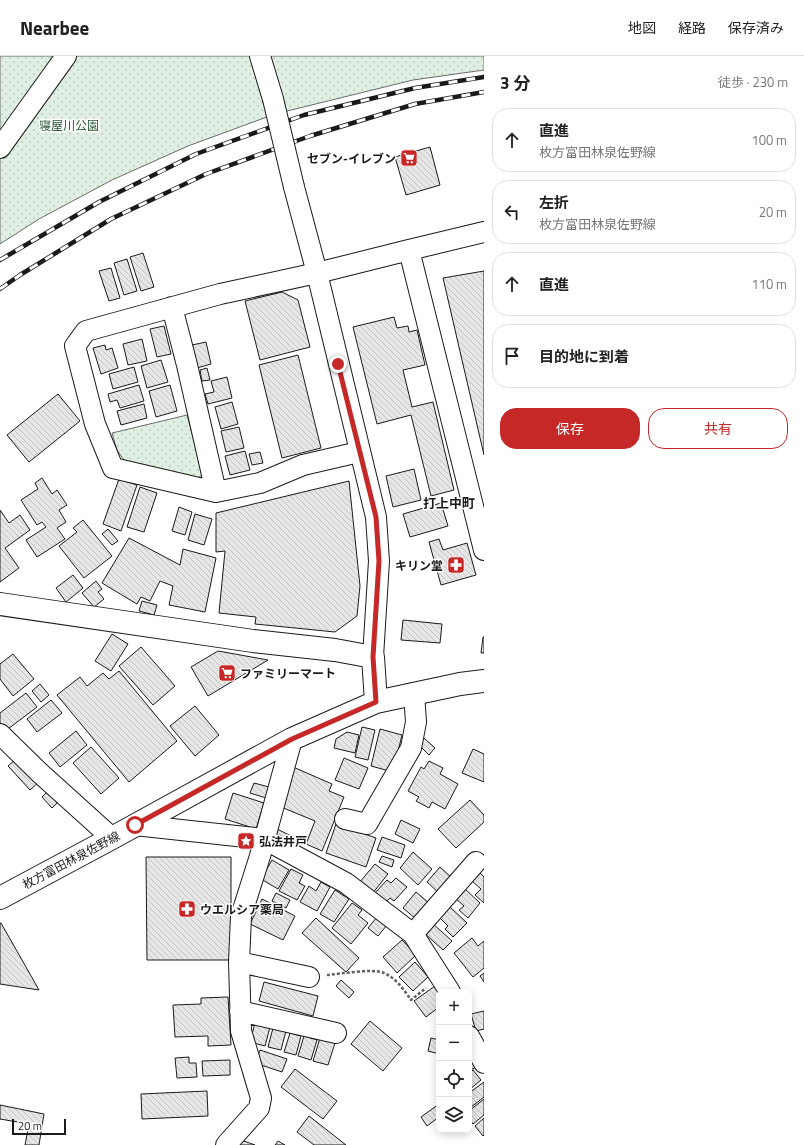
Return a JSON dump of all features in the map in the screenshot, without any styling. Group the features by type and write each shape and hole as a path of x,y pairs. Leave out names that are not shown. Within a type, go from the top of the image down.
{"main road":[{"path":"0,604 253,641 335,650 373,657 376,702"},
{"name":"枚方富田林泉佐野線","path":"0,898 292,739 376,702 460,684 484,681"}],"street":[{"path":"0,148 66,56"},
{"path":"260,56 273,99 294,187 317,273 376,517 379,561 373,657"},
{"path":"360,452 303,465 260,483 216,492 114,468 95,424 75,346 86,331 172,306 317,273 484,232"},
{"path":"409,250 484,550"},
{"path":"172,306 216,492"},
{"path":"345,819 367,824 411,748 416,722 414,693"},
{"path":"0,734 40,773 112,838"},
{"path":"226,1145 259,1108 261,1098 241,1031 239,962 241,916 260,856 292,739"},
{"path":"135,825 264,839 346,883 413,934 445,984"},
{"path":"413,934 476,862"},
{"path":"239,962 309,976"},
{"path":"240,1011 336,1033"},
{"path":"472,1037 484,1035"},
{"path":"472,1042 484,1063"}],"path":[{"path":"309,976 372,971 383,972 393,978 411,1000 445,984"}],"green space":[{"name":"寝屋川公園","path":"0,56 484,56 484,70 413,80 275,114 188,146 112,180 39,219 0,244"},
{"path":"187,415 203,474 193,482 124,460 117,450 112,433"}],"building":[{"path":"430,147 440,185 406,195 395,157"},
{"path":"143,253 154,287 141,291 130,257"},
{"path":"127,259 137,291 124,295 114,263"},
{"path":"111,268 120,298 109,301 99,271"},
{"path":"484,271 484,455 443,278"},
{"path":"282,292 298,300 310,347 260,360 245,301"},
{"path":"394,317 397,328 408,326 409,332 417,330 425,365 403,370 412,407 433,402 454,490 431,496 411,415 377,424 353,327"},
{"path":"164,326 171,354 157,357 150,329"},
{"path":"142,339 147,361 128,365 123,344"},
{"path":"206,342 211,364 197,368 192,345"},
{"path":"105,345 106,350 112,348 118,368 101,374 93,348"},
{"path":"298,355 321,448 282,458 259,365"},
{"path":"161,360 168,382 147,388 141,366"},
{"path":"134,367 138,382 113,389 109,374"},
{"path":"207,368 210,380 202,381 200,370"},
{"path":"227,377 232,398 208,404 205,394 214,392 211,381"},
{"path":"139,385 144,401 120,408 117,400 110,402 108,394"},
{"path":"170,385 177,411 156,417 149,391"},
{"path":"58,394 80,421 29,462 7,435"},
{"path":"232,402 238,424 221,429 215,407"},
{"path":"144,404 147,418 121,425 117,411"},
{"path":"239,427 244,448 226,452 221,431"},
{"path":"245,451 250,470 230,475 225,456"},
{"path":"260,452 263,463 252,465 249,454"},
{"path":"414,469 421,500 393,507 386,476"},
{"path":"42,478 52,494 57,490 67,505 59,510 66,522 57,528 65,539 37,557 26,540 46,527 42,522 37,525 21,500 38,489 35,483"},
{"path":"119,479 137,485 121,531 103,524"},
{"path":"349,481 360,586 357,616 335,632 255,624 256,617 219,613 225,551 216,552 216,513"},
{"path":"140,487 157,493 144,532 127,527"},
{"path":"441,503 448,526 410,537 403,514"},
{"path":"179,507 192,512 185,535 172,531"},
{"path":"0,510 9,523 20,515 30,530 5,548 19,568 0,582"},
{"path":"195,514 212,519 204,545 188,540"},
{"path":"83,520 112,556 84,578 59,546 77,532 73,528"},
{"path":"108,529 118,541 112,545 102,534"},
{"path":"129,538 180,565 183,549 216,558 205,612 169,605 173,586 160,581 150,601 141,597 137,604 102,583"},
{"path":"439,539 443,550 467,543 476,575 441,585 429,542"},
{"path":"73,575 83,588 66,602 56,588"},
{"path":"96,581 102,589 98,592 104,599 94,607 82,593"},
{"path":"142,601 157,605 154,615 139,611"},
{"path":"403,620 442,624 440,643 401,640"},
{"path":"112,634 128,644 111,671 95,661"},
{"path":"483,637 484,653 481,653"},
{"path":"141,647 175,686 153,705 119,666"},
{"path":"218,651 268,660 208,696 191,667"},
{"path":"13,654 34,679 13,696 0,679 0,664"},
{"path":"119,671 177,741 129,782 57,695 80,677 87,686 103,673 109,679"},
{"path":"40,684 49,695 41,702 32,691"},
{"path":"26,693 37,707 4,732 0,727 0,713"},
{"path":"51,700 62,713 37,732 27,719"},
{"path":"195,706 219,735 195,756 170,726"},
{"path":"362,727 375,730 368,760 355,757"},
{"path":"380,729 402,735 393,772 371,766"},
{"path":"76,731 87,745 60,767 49,753"},
{"path":"347,732 359,735 355,753 334,748 336,739"},
{"path":"424,738 435,748 429,755 418,744"},
{"path":"91,747 119,778 101,794 73,763"},
{"path":"473,749 484,754 484,782 462,773"},
{"path":"17,758 39,782 30,790 8,766"},
{"path":"344,758 368,768 359,789 335,780"},
{"path":"429,761 443,768 440,774 458,784 445,809 432,802 429,808 416,801 419,797 408,791 421,767 424,769"},
{"path":"293,767 332,784 329,791 344,797 322,851 306,844 315,821 281,807 289,787 285,785"},
{"path":"254,783 269,787 266,798 250,793"},
{"path":"48,791 58,802 52,808 42,797"},
{"path":"233,793 264,803 256,829 225,819"},
{"path":"470,800 484,815 484,822 456,848 438,829"},
{"path":"401,820 420,829 413,843 395,834"},
{"path":"336,824 376,838 366,867 326,853"},
{"path":"275,828 297,839 292,849 270,838"},
{"path":"382,837 405,845 401,858 377,850"},
{"path":"413,852 432,869 418,885 400,868"},
{"path":"382,856 394,860 392,867 379,862"},
{"path":"146,857 231,857 231,960 147,960"},
{"path":"272,860 289,870 278,889 261,879"},
{"path":"375,864 388,874 372,894 359,883"},
{"path":"440,867 452,878 439,893 427,882"},
{"path":"291,869 303,875 299,883 305,886 297,900 279,891"},
{"path":"480,873 484,877 484,903 475,895 481,889 472,881"},
{"path":"396,878 407,887 394,901 390,898 384,904 374,894 387,880 391,883"},
{"path":"321,882 330,887 317,911 300,902 309,886 316,891"},
{"path":"464,888 480,903 468,918 459,910 464,906 455,898"},
{"path":"335,890 349,899 334,922 320,914"},
{"path":"416,892 429,903 416,919 403,908"},
{"path":"276,893 290,900 286,908 272,901"},
{"path":"262,899 295,916 283,940 250,924"},
{"path":"352,903 362,910 358,915 368,923 351,944 332,928"},
{"path":"449,906 467,923 453,937 445,929 448,926 439,917"},
{"path":"377,917 387,925 378,936 368,928"},
{"path":"316,918 359,958 346,972 302,933"},
{"path":"1,923 39,990 0,984"},
{"path":"432,923 452,941 443,950 423,932"},
{"path":"472,938 478,946 484,941 484,968 473,977 454,953"},
{"path":"402,940 416,955 397,973 383,957"},
{"path":"415,962 428,977 413,991 399,977"},
{"path":"484,973 484,982 480,976"},
{"path":"341,980 354,992 349,998 336,986"},
{"path":"264,982 318,996 313,1016 259,1001"},
{"path":"435,986 437,989 436,1009 426,1017 414,1001"},
{"path":"228,997 231,1045 208,1046 208,1036 175,1037 173,1005 201,1004 201,998"},
{"path":"484,1011 484,1029 476,1031 472,1014"},
{"path":"370,1021 402,1048 383,1071 351,1044"},
{"path":"255,1023 270,1027 265,1046 250,1042"},
{"path":"273,1028 286,1031 281,1050 268,1047"},
{"path":"290,1033 301,1036 296,1055 284,1052"},
{"path":"304,1036 317,1040 311,1060 298,1056"},
{"path":"320,1038 335,1043 328,1065 313,1061"},
{"path":"431,1038 436,1039 436,1053 428,1051"},
{"path":"260,1050 287,1059 282,1072 255,1063"},
{"path":"189,1057 189,1063 196,1063 197,1077 177,1078 175,1058"},
{"path":"472,1058 476,1067 472,1069"},
{"path":"230,1060 230,1075 203,1076 202,1061"},
{"path":"295,1069 337,1101 323,1119 281,1087"},
{"path":"473,1070 481,1080 472,1088"},
{"path":"484,1082 484,1097 472,1106 472,1097 472,1091"},
{"path":"207,1091 208,1116 142,1119 141,1094"},
{"path":"484,1099 484,1115 473,1124 472,1123 472,1109"},
{"path":"0,1105 44,1114 39,1145 25,1145 29,1124 0,1119"},
{"path":"436,1106 436,1119 427,1126 421,1117"},
{"path":"309,1116 346,1145 314,1145 297,1132"},
{"path":"484,1118 484,1135 483,1136 475,1126"},
{"path":"241,1140 255,1145 239,1145"},
{"path":"278,1141 285,1145 275,1145"}],"railway":[{"path":"0,260 99,202 196,154 304,115 415,88 484,77"},
{"path":"0,289 111,219 206,174 310,136 415,104 484,92"}],"place":[{"name":"セブン-イレブン","path":"409,158"},
{"name":"キリン堂","path":"456,565"},
{"name":"ファミリーマート","path":"227,673"},
{"name":"弘法井戸","path":"246,841"},
{"name":"ウエルシア薬局","path":"187,909"}],"district":[{"name":"打上中町","path":"449,503"}],"route":[{"path":"135,825 292,739 376,702 373,657 379,561 376,517 338,364"}]}
